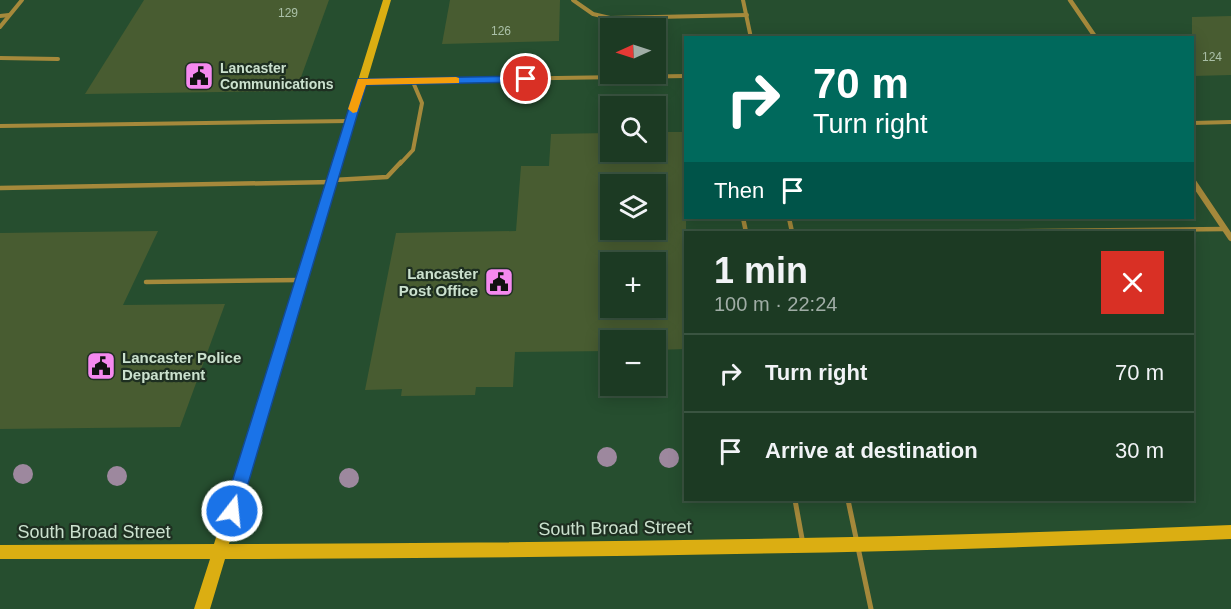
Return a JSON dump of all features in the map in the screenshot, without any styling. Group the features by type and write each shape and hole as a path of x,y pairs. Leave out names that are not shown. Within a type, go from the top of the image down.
{"main road":[{"path":"202,609 387,0"},
{"name":"South Broad Street","path":"0,552 857,545 1231,532"}],"street":[{"path":"1070,0 1095,36"},
{"path":"1194,183 1231,238"}],"lane":[{"path":"0,27 22,0"},
{"path":"573,0 593,14 610,18 747,15"},
{"path":"743,0 752,36"},
{"path":"0,16 9,15"},
{"path":"0,58 58,58"},
{"path":"362,81 684,76"},
{"path":"0,188 333,181 387,177 414,150 422,103 413,82"},
{"path":"0,126 350,121"},
{"path":"1194,123 1231,122"},
{"path":"1037,231 1225,229"},
{"path":"146,282 302,280"},
{"path":"795,501 804,545"},
{"path":"848,501 871,609"}],"building":[{"name":"Lancaster Communications","path":"144,0 329,0 296,91 85,94"},
{"path":"450,0 560,0 559,41 442,44"},
{"path":"1231,16 1231,75 1194,76 1192,17"},
{"name":"Lancaster Post Office","path":"666,132 684,132 686,231 684,231 684,349 666,350 666,330 600,330 600,351 515,352 513,387 476,387 475,395 401,396 402,389 365,390 396,233 516,231 521,166 549,166 551,134 600,133 600,162 666,162"},
{"name":"Lancaster Police Department","path":"158,231 123,305 225,304 180,427 0,429 0,233"}],"slow traffic":[{"path":"353,109 362,81 456,81"}],"place":[{"name":"Lancaster Communications","path":"199,76"},
{"name":"Lancaster Post Office","path":"499,282"},
{"name":"Lancaster Police Department","path":"101,366"}],"route":[{"path":"232,511 362,81 526,79"}]}
